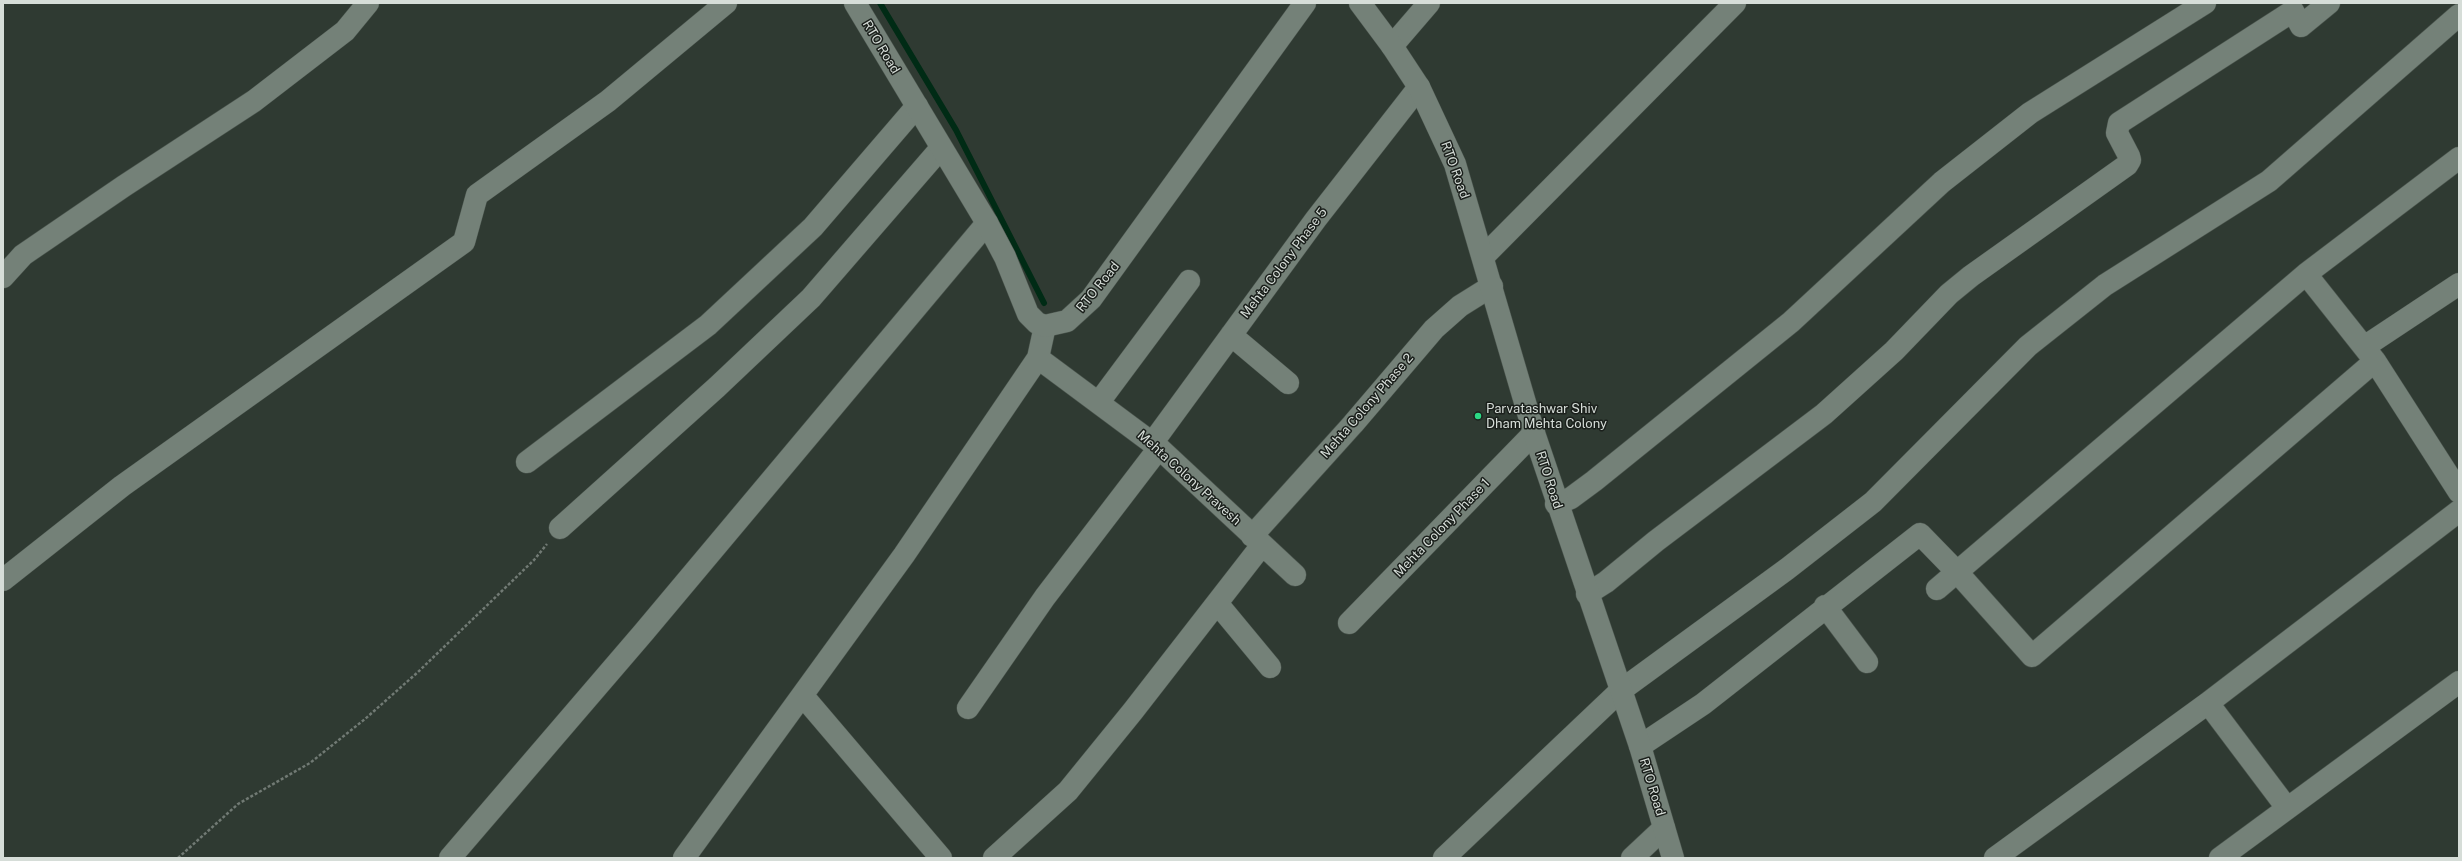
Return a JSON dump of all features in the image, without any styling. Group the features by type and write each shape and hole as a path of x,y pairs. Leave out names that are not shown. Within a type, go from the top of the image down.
{"street":[{"path":"3,277 23,255 124,186 254,101 346,31 368,3"},
{"path":"3,580 122,486 464,242 477,195 608,101 726,3"},
{"name":"RTO Road","path":"855,3 987,223 1005,256 1028,314 1037,323 1045,326 1067,321 1091,299 1305,3"},
{"name":"RTO Road","path":"1360,3 1420,87 1455,164 1556,504 1640,746 1673,858"},
{"path":"1392,46 1429,3"},
{"path":"1483,257 1735,3"},
{"path":"1556,504 1571,498 1594,482 1791,322 1942,182 2030,113 2206,3"},
{"path":"1587,594 1606,582 1656,541 1824,414 1894,351 1949,294 1971,276 2127,165 2130,156 2117,133 2119,123 2293,11 2302,26 2329,3"},
{"path":"1444,858 1620,691 1787,569 1872,502 2028,346 2105,285 2269,181 2459,15"},
{"name":"Mehta Colony Phase 5","path":"968,708 1045,597 1156,445 1230,335 1420,87"},
{"path":"527,462 708,325 813,227 917,106"},
{"path":"560,528 717,387 811,298 941,148"},
{"path":"1937,589 2306,274 2459,158"},
{"path":"450,858 644,632 987,223"},
{"path":"2306,274 2369,354 2459,492"},
{"path":"1099,402 1189,281"},
{"path":"1640,746 1703,704 1825,606 1920,534 1957,572 2032,656 2369,354 2459,284"},
{"name":"Mehta Colony Phase 2","path":"994,858 1068,791 1133,711 1217,603 1257,540 1434,329 1460,306 1492,286"},
{"path":"684,858 904,555 1038,358 1045,326"},
{"path":"1230,335 1288,384"},
{"name":"Mehta Colony Pravesh","path":"1038,358 1156,445 1296,576"},
{"name":"Mehta Colony Phase 1","path":"1349,623 1534,433"},
{"path":"1995,858 2208,703 2459,512"},
{"path":"1217,603 1270,667"},
{"path":"1825,606 1867,662"},
{"path":"2220,858 2459,682"},
{"path":"803,696 941,858"},
{"path":"2208,703 2287,808"},
{"path":"1632,858 1664,828"}],"path":[{"path":"178,858 238,804 310,763 365,719 418,672 534,560 560,528"}],"waterway":[{"path":"880,3 956,130 1044,303"}],"place":[{"name":"Parvatashwar Shiv Dham Mehta Colony","path":"1478,416"}]}
